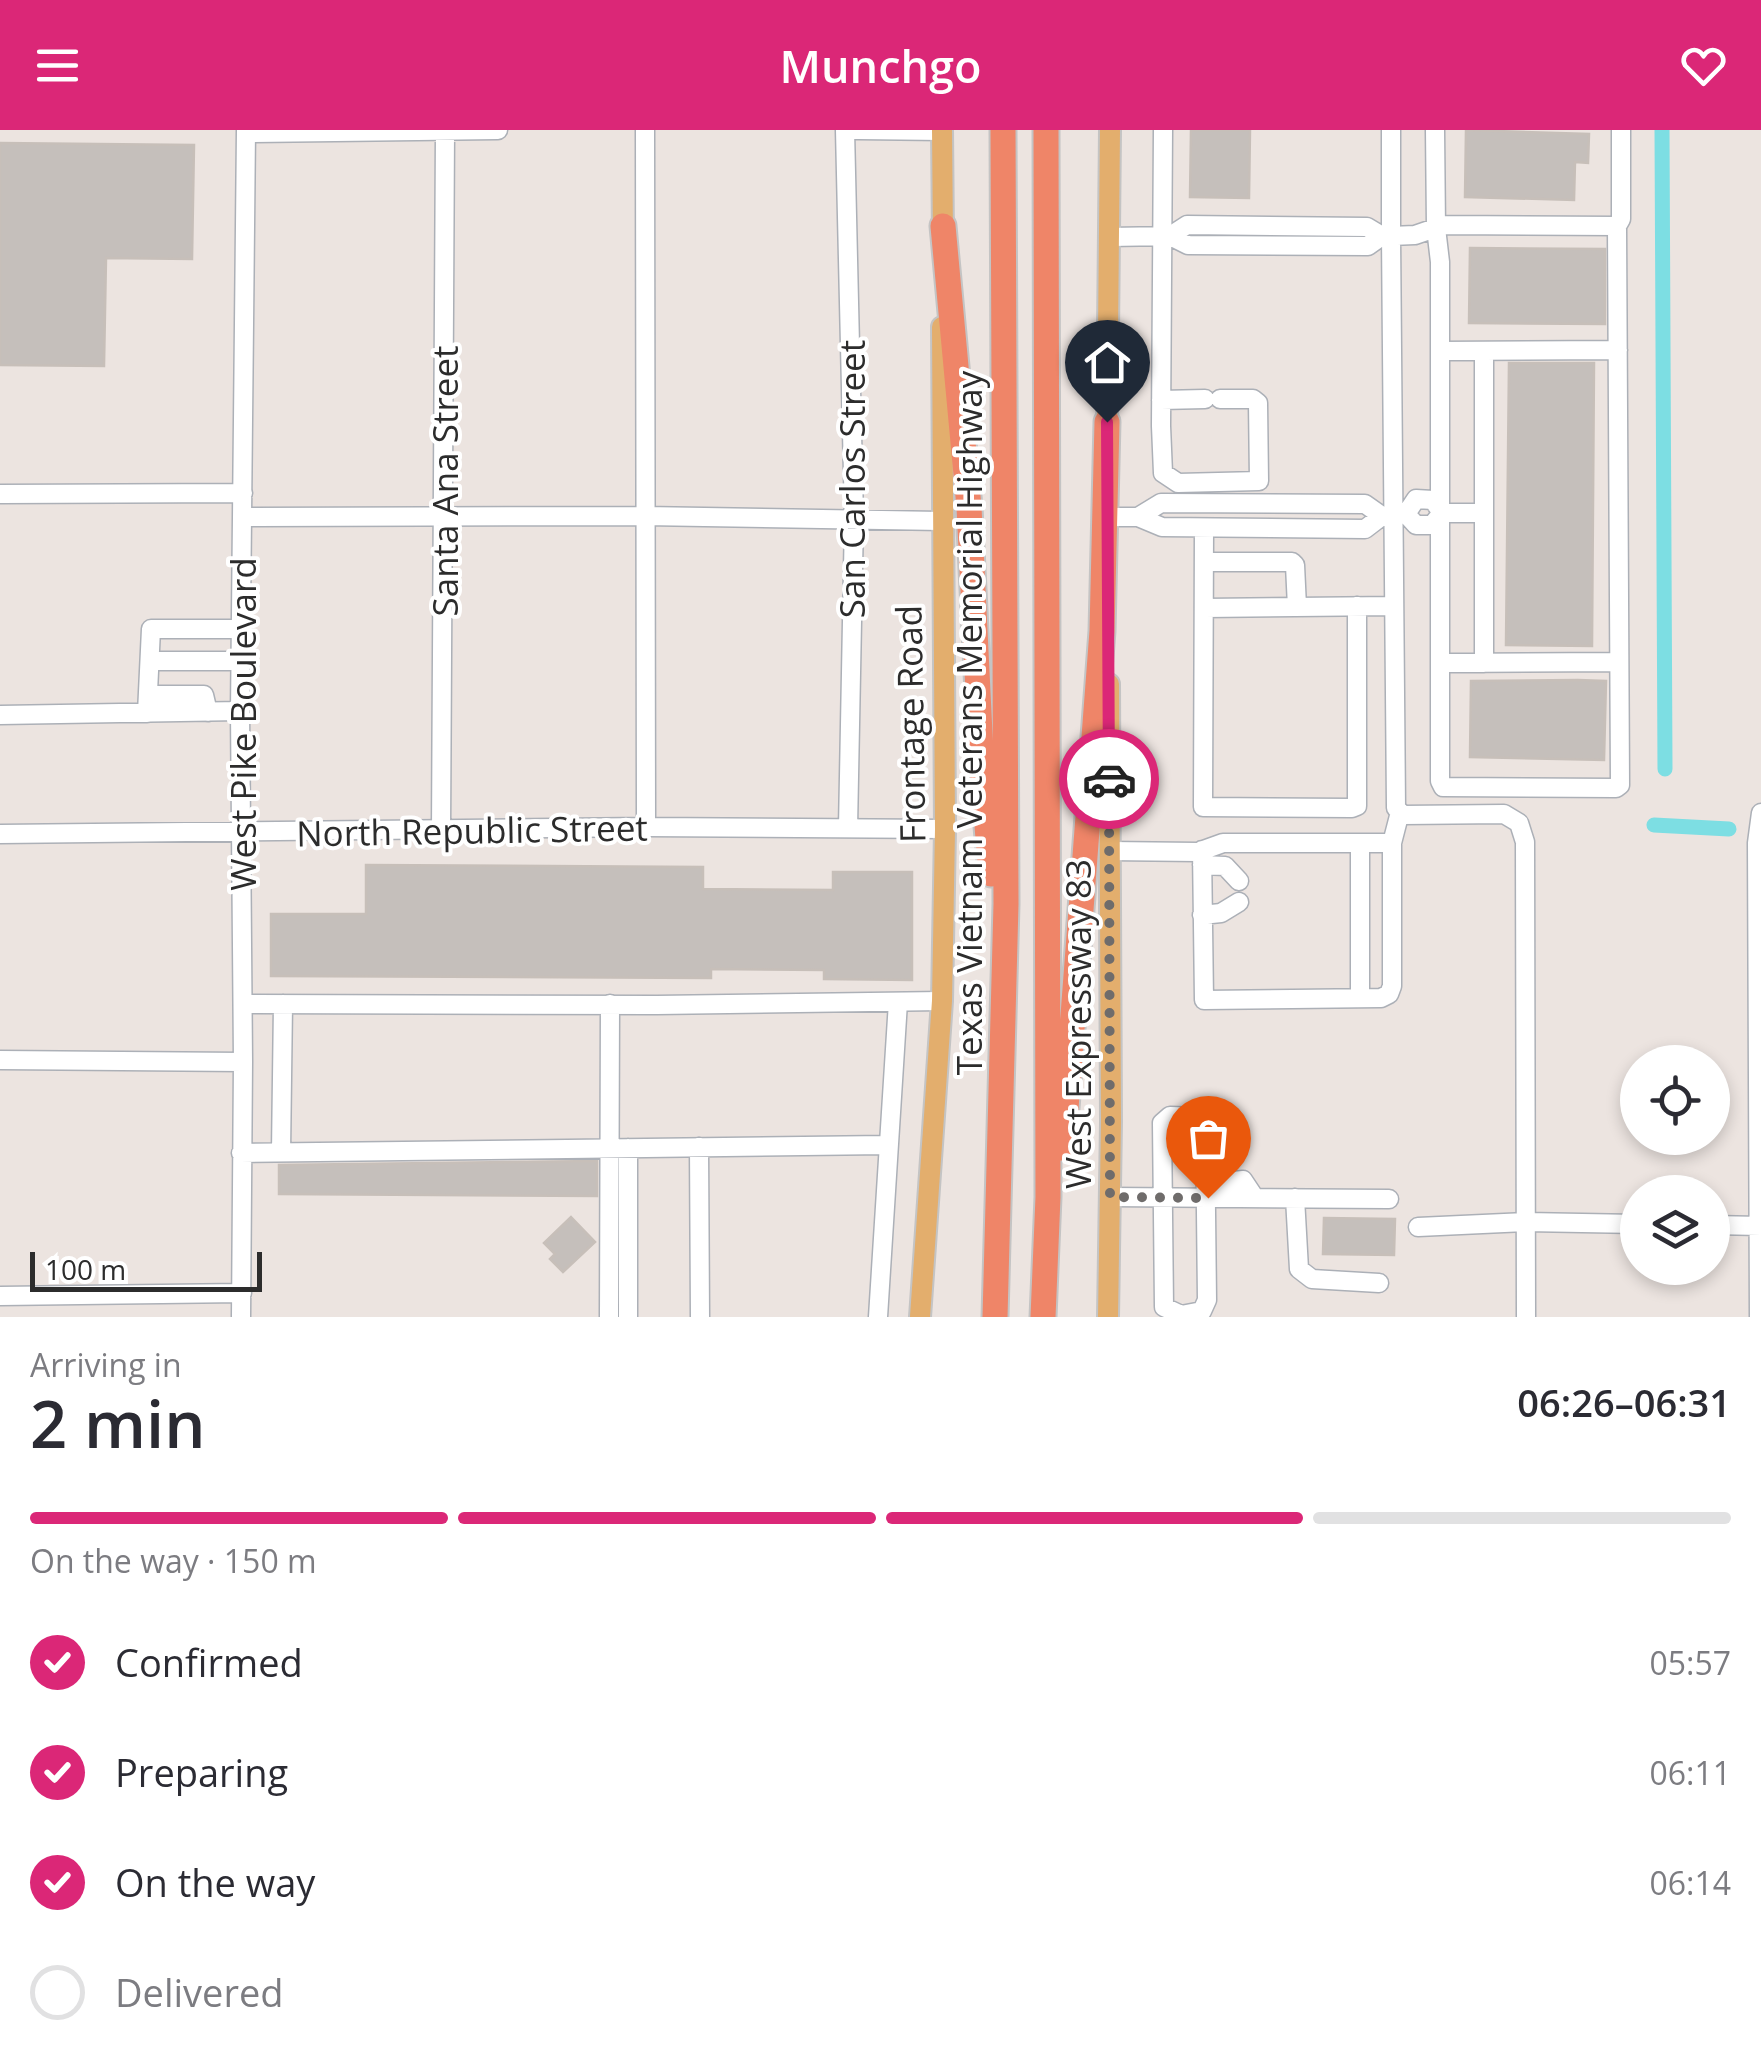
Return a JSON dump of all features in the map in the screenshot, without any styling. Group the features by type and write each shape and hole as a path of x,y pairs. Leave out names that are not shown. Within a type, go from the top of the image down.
{"highway":[{"name":"Texas Vietnam Veterans Memorial Highway","path":"995,1317 1006,826 1003,130"},
{"path":"1046,130 1046,1317"},
{"path":"943,226 969,507 981,754 1004,1009"},
{"path":"1046,1317 1102,631 1107,422"}],"main road":[{"name":"West Expressway 83","path":"1108,1317 1110,130"},
{"name":"Frontage Road","path":"920,1317 942,1001 942,131"}],"street":[{"path":"246,132 498,130"},
{"path":"645,130 646,828"},
{"name":"San Carlos Street","path":"845,130 854,518 848,828"},
{"path":"858,130 942,131"},
{"path":"1163,130 1163,473 1178,483 1260,481"},
{"path":"1390,130 1386,236 1394,515 1396,808 1403,815 1504,814 1514,818 1525,842 1526,1317"},
{"path":"1434,130 1440,262 1440,781 1443,787 1467,789 1620,785 1617,226 1622,219 1621,130"},
{"name":"Santa Ana Street","path":"441,830 445,131"},
{"name":"West Pike Boulevard","path":"241,1317 240,661 246,132"},
{"path":"1109,236 1166,236 1188,245 1368,246 1386,236 1416,235 1444,225 1617,226"},
{"path":"1484,350 1484,663"},
{"path":"1440,351 1618,350"},
{"path":"1161,400 1258,402 1260,528"},
{"path":"0,494 243,493"},
{"path":"1138,517 1161,503 1364,504 1416,525 1432,525 1442,513"},
{"path":"1442,513 1483,514"},
{"path":"1108,517 1138,517 1162,527 1365,529 1394,515"},
{"path":"244,517 645,516 941,521"},
{"path":"1204,528 1203,808 1357,806 1357,606"},
{"path":"1204,562 1292,562 1296,565 1296,607"},
{"path":"1204,608 1394,606"},
{"path":"148,704 151,630 242,630"},
{"path":"150,661 240,661"},
{"path":"1442,663 1618,662"},
{"path":"0,715 148,704 208,712 240,711"},
{"path":"1358,766 1396,766"},
{"path":"1467,789 1467,814"},
{"path":"1202,857 1204,1000 1380,998 1389,994 1392,986 1392,843 1400,812"},
{"path":"1759,1317 1757,842 1761,813"},
{"name":"North Republic Street","path":"0,834 945,829"},
{"path":"1202,857 1223,843 1392,843"},
{"path":"1360,843 1360,998"},
{"path":"1110,851 1202,857 1225,866 1239,880"},
{"path":"1202,915 1221,913 1239,902"},
{"path":"243,1004 942,1001"},
{"path":"878,1317 898,1002"},
{"path":"281,1152 283,1004"},
{"path":"610,1004 628,1317"},
{"path":"0,1060 243,1062"},
{"path":"1170,1116 1198,1117 1205,1125 1208,1190 1207,1300 1202,1311 1181,1315 1164,1312 1162,1123 1170,1116"},
{"path":"241,1152 886,1145"},
{"path":"699,1147 700,1317"},
{"path":"609,1317 619,1148"},
{"path":"1110,1197 1161,1197 1208,1190 1255,1198 1390,1199"},
{"path":"1295,1198 1298,1268 1312,1278 1380,1283"},
{"path":"1418,1227 1526,1222 1620,1224"},
{"path":"1730,1225 1760,1226"},
{"path":"0,1296 242,1293"}],"building":[{"path":"1191,130 1250,130 1249,198 1190,197"},
{"path":"1466,130 1589,134 1588,163 1575,162 1574,200 1465,197"},
{"path":"0,143 194,145 192,259 106,258 104,366 0,365"},
{"path":"1470,248 1605,249 1605,324 1469,323"},
{"path":"1509,363 1594,363 1592,646 1506,645"},
{"path":"1471,681 1606,681 1604,760 1470,757"},
{"path":"366,865 703,867 703,889 833,890 833,872 912,872 912,980 824,979 824,970 711,969 711,978 271,976 271,914 366,914"},
{"path":"597,1161 597,1196 279,1194 279,1165"},
{"path":"571,1217 595,1242 563,1272 550,1259 555,1254 544,1243"},
{"path":"1324,1218 1395,1219 1394,1255 1323,1254"}],"waterway":[{"path":"1662,130 1665,769"},
{"path":"1654,825 1729,829"}],"way so far":[{"path":"1109,779 1110,1197 1208,1198"}],"route":[{"path":"1107,422 1109,779"}]}
